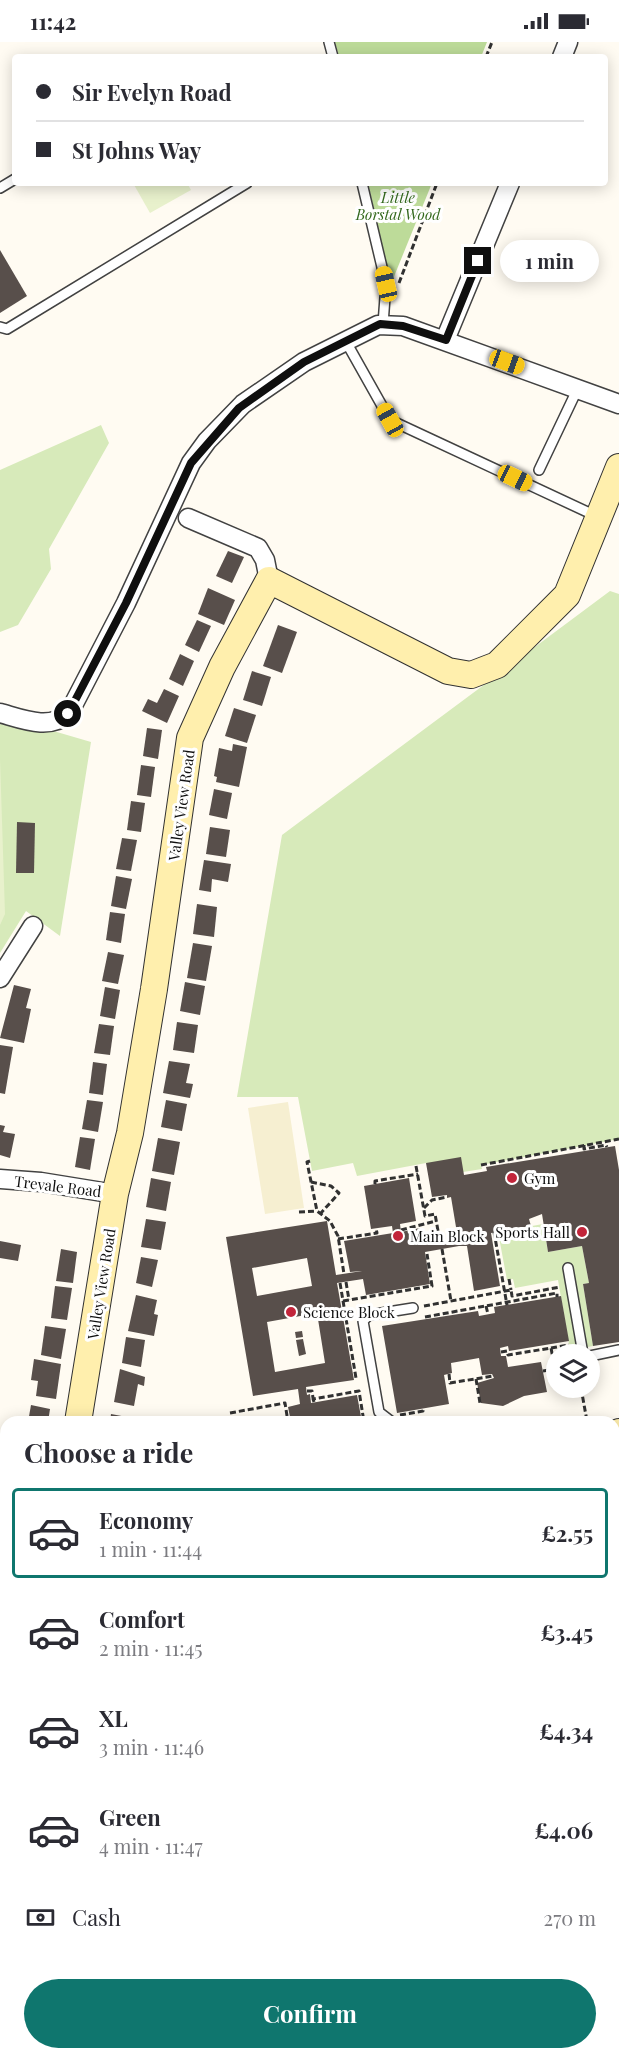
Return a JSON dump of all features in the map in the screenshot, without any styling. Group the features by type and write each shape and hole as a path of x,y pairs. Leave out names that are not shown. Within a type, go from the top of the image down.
{"street":[{"path":"446,340 509,186"},
{"path":"0,713 44,723 68,714 126,603 193,460 229,418 256,393 295,367 345,340 383,324 403,326 579,388 619,405"},
{"path":"188,518 258,548 265,560 269,579 448,671 471,675 497,665 567,595 619,467"},
{"name":"Valley View Road","path":"79,1416 115,1194 130,1133 154,989 190,738 222,668 269,579"},
{"path":"0,978 33,927"},
{"name":"Trevale Road","path":"0,1179 41,1182 115,1194"}],"lane":[{"path":"0,327 8,329 242,186"},
{"path":"363,186 386,284 383,324"},
{"path":"345,340 390,420 598,517"},
{"path":"539,470 579,388"},
{"path":"568,1268 581,1344"},
{"path":"384,1416 379,1412 363,1322 369,1315 413,1308"},
{"path":"600,1354 619,1350"}],"path":[{"path":"396,291 436,186"},
{"path":"481,1165 619,1139"},
{"path":"584,1145 584,1149 606,1145 607,1147"},
{"path":"310,1161 307,1162 319,1212 330,1221 338,1239 344,1274"},
{"path":"416,1166 425,1216 435,1214 440,1242"},
{"path":"375,1184 375,1181 393,1180 417,1174"},
{"path":"299,1212 319,1212 339,1193 331,1186 311,1182"},
{"path":"424,1208 432,1200 447,1197"},
{"path":"400,1230 436,1221"},
{"path":"338,1239 377,1233 376,1228"},
{"path":"494,1234 507,1304"},
{"path":"442,1249 451,1301"},
{"path":"343,1301 432,1286 427,1254"},
{"path":"509,1279 512,1296 559,1287"},
{"path":"346,1282 349,1300"},
{"path":"340,1283 356,1378"},
{"path":"511,1290 423,1306 425,1318 557,1293 557,1297"},
{"path":"486,1295 488,1314"},
{"path":"501,1352 507,1351 508,1355 546,1349"},
{"path":"449,1374 450,1383 493,1376"},
{"path":"476,1378 480,1403"},
{"path":"307,1392 312,1391 314,1401 359,1389 362,1416"},
{"path":"583,1398 586,1416"},
{"path":"230,1413 285,1403 287,1416"},
{"path":"402,1415 423,1411 423,1409"}],"shaded area":[{"path":"288,1102 304,1208 265,1214 248,1108"}],"green space":[{"path":"335,42 487,42 482,54 338,54"},
{"path":"135,186 189,186 191,190 150,213"},
{"name":"Little Borstal Wood","path":"369,186 431,186 391,284"},
{"path":"101,425 109,443 49,549 51,569 18,625 0,632 0,470"},
{"path":"610,591 619,594 619,1139 481,1165 482,1169 463,1172 426,1163 357,1176 353,1163 312,1171 298,1097 237,1097 282,835"},
{"path":"0,724 50,730 91,742 60,936 26,911 0,953"},
{"path":"0,759 5,914 0,925"},
{"path":"543,1224 548,1252 582,1246 589,1283 583,1284 593,1344 569,1344 558,1280 515,1288 513,1279 507,1280 498,1232"}],"building":[{"path":"0,250 27,296 0,313"},
{"path":"228,551 244,557 232,583 216,576"},
{"path":"208,588 235,600 224,625 198,614"},
{"path":"197,620 211,626 199,652 185,645"},
{"path":"278,625 297,632 282,673 263,666"},
{"path":"180,654 194,661 183,686 169,679"},
{"path":"252,671 271,677 262,706 243,700"},
{"path":"164,689 179,696 167,723 142,711 148,699 157,703"},
{"path":"234,708 256,715 247,743 225,736"},
{"path":"147,728 162,730 158,759 143,756"},
{"path":"233,744 247,747 239,787 216,782 217,777 214,776 219,748 232,751"},
{"path":"141,765 155,767 151,797 137,795"},
{"path":"214,789 232,793 227,819 209,815"},
{"path":"131,801 145,803 141,832 127,830"},
{"path":"17,822 35,823 34,873 16,873"},
{"path":"210,827 230,830 226,857 206,854"},
{"path":"122,838 137,840 131,871 116,869"},
{"path":"204,860 231,864 228,882 212,879 211,892 199,890"},
{"path":"116,876 132,879 126,909 111,906"},
{"path":"197,904 217,907 214,937 193,934"},
{"path":"110,912 125,914 121,943 106,940"},
{"path":"193,943 212,946 206,981 187,978"},
{"path":"108,952 124,955 118,984 102,981"},
{"path":"185,982 205,986 200,1015 180,1011"},
{"path":"14,985 31,989 26,1008 31,1009 24,1043 0,1038"},
{"path":"105,987 120,990 115,1019 100,1016"},
{"path":"177,1022 198,1025 194,1053 173,1050"},
{"path":"99,1024 114,1026 110,1055 94,1053"},
{"path":"0,1045 13,1047 5,1094 0,1093"},
{"path":"169,1061 190,1064 186,1083 193,1084 190,1098 163,1093"},
{"path":"93,1062 107,1064 103,1095 89,1093"},
{"path":"87,1100 103,1102 98,1132 82,1129"},
{"path":"166,1100 187,1104 182,1131 161,1127"},
{"path":"0,1125 5,1126 3,1132 15,1134 10,1158 0,1155"},
{"path":"80,1137 95,1139 90,1170 75,1167"},
{"path":"158,1138 180,1142 174,1175 152,1171"},
{"path":"615,1146 619,1170 619,1342 593,1344 583,1284 589,1283 582,1246 548,1252 542,1214 529,1219 531,1226 491,1233 500,1286 474,1291 467,1246 425,1252 430,1284 366,1295 363,1279 337,1283 354,1380 306,1387 307,1395 310,1394 311,1403 357,1395 361,1416 290,1416 288,1407 300,1404 298,1389 253,1396 226,1237 327,1221 336,1275 362,1271 350,1272 344,1241 393,1233 392,1226 371,1229 364,1186 409,1178 416,1221 400,1224 401,1232 420,1228 423,1245 458,1239 451,1197 447,1198 447,1195 432,1197 426,1163 461,1157 464,1175 487,1171 486,1167","holes":["307,1258 312,1286 257,1296 252,1268","317,1313 325,1363 275,1372 267,1322"]},
{"path":"151,1178 171,1182 166,1211 146,1207"},
{"path":"146,1219 166,1222 161,1250 141,1247"},
{"path":"0,1241 21,1245 18,1261 0,1258"},
{"path":"61,1249 77,1252 73,1283 56,1281"},
{"path":"141,1257 158,1260 152,1287 136,1283"},
{"path":"55,1286 72,1288 67,1320 51,1318"},
{"path":"136,1295 157,1300 154,1314 158,1315 154,1336 128,1331"},
{"path":"561,1296 569,1341 509,1351 508,1346 500,1348 501,1356 506,1356 508,1367 541,1362 546,1392 524,1396 503,1406 481,1403 477,1383 494,1378 492,1374 482,1375 479,1358 451,1363 452,1373 444,1375 449,1404 397,1413 382,1326 478,1311 479,1316 495,1313 494,1307"},
{"path":"45,1326 66,1329 61,1359 41,1355"},
{"path":"302,1331 303,1337 296,1338 295,1332"},
{"path":"126,1337 145,1340 141,1367 122,1363"},
{"path":"303,1339 306,1354 299,1356 296,1340"},
{"path":"34,1359 61,1364 56,1399 36,1396 38,1381 31,1380"},
{"path":"120,1369 145,1377 144,1386 138,1384 134,1406 114,1402"},
{"path":"31,1405 50,1409 49,1416 29,1416"}],"place":[{"name":"Gym","path":"512,1178"},
{"name":"Sports Hall","path":"582,1232"},
{"name":"Main Block","path":"398,1236"},
{"name":"Science Block","path":"291,1312"}],"route":[{"path":"68,714 126,603 191,463 207,441 239,408 278,378 329,347 378,325 403,326 446,340 478,261"}]}
